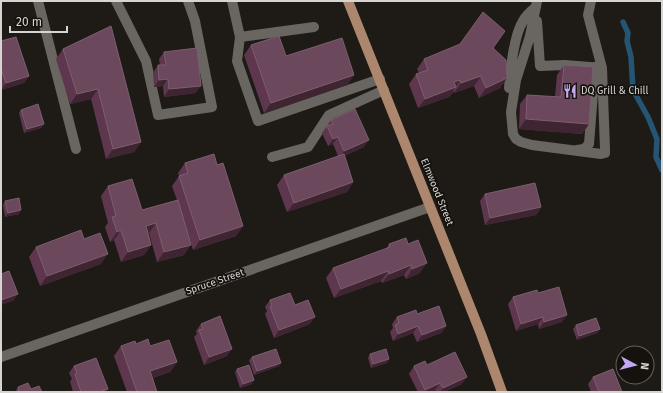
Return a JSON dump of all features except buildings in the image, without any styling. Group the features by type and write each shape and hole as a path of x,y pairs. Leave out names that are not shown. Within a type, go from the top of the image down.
{"main road":[{"name":"Elmwood Street","path":"348,1 481,334 502,392"}],"street":[{"path":"38,1 76,149"},
{"path":"116,1 146,61 158,115 212,107 195,21 188,1"},
{"path":"232,1 240,37 237,61 258,121 380,78"},
{"path":"536,4 530,36 516,80 511,112 513,134 516,139 521,142 601,154 604,153 605,149 598,67 588,15 591,1"},
{"path":"536,4 540,66 565,65 598,67"},
{"path":"240,37 314,27"},
{"path":"569,150 584,150 589,144 598,67"},
{"path":"272,157 308,147 329,115 384,90"},
{"name":"Spruce Street","path":"1,357 430,208"}],"waterway":[{"path":"623,22 628,33 627,41 631,57 633,90 648,117 657,139 656,157 662,170"}],"place":[{"name":"DQ Grill & Chill","path":"570,91"}]}
